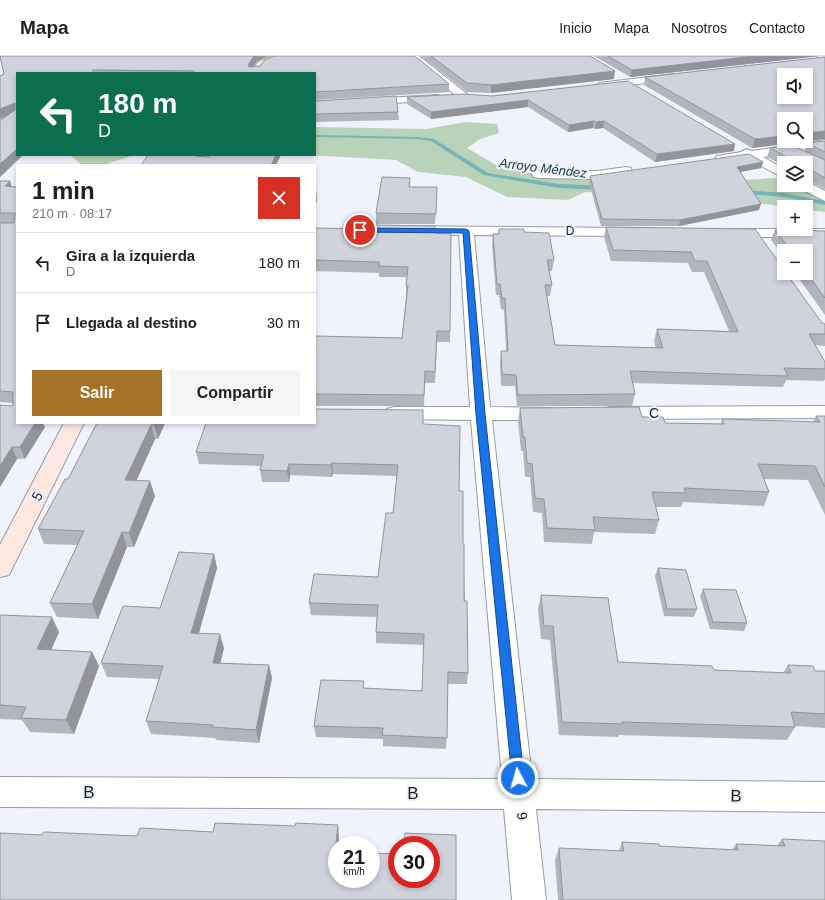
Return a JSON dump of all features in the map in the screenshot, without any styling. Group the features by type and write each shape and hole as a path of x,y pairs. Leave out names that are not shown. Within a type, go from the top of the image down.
{"street":[{"path":"256,72 261,64 281,56"},
{"path":"413,56 463,96"},
{"path":"616,75 642,90"},
{"path":"591,86 684,76"},
{"path":"316,105 463,96 475,98"},
{"path":"712,160 825,144"},
{"path":"737,147 777,170"},
{"path":"539,174 597,175 636,170"},
{"path":"813,190 825,197"},
{"name":"D","path":"387,230 647,232"},
{"name":"6","path":"466,231 481,414 520,794 529,900"},
{"path":"710,232 825,233"},
{"path":"757,233 766,246"},
{"name":"C","path":"590,413 825,412"},
{"path":"378,413 567,413"},
{"name":"5","path":"0,568 73,424"},
{"name":"B","path":"0,792 520,794 825,798"}],"green space":[{"path":"465,122 497,124 499,133 480,139 467,148 503,169 539,174 600,176 626,187 775,178 777,179 777,192 813,192 825,196 825,212 813,211 813,200 777,200 777,206 728,199 585,192 568,200 507,197 466,177 418,172 396,160 316,156 316,127 427,129"},
{"path":"71,156 131,156 107,164 81,164"}],"building":[{"path":"0,56 254,56 248,65 249,67 260,66 265,60 274,56 415,56 449,84 316,92 316,72 93,70 92,72 16,72 16,150 0,164 0,120 15,110 15,103 0,109 0,76 4,74"},
{"path":"431,56 590,56 615,71 491,85 467,83"},
{"path":"608,56 755,56 632,70"},
{"path":"825,57 825,131 813,132 813,112 777,112 777,137 755,139 645,77"},
{"path":"628,81 735,144 657,154 604,121 569,125 528,100 431,112 407,97 463,94 492,96"},
{"path":"396,96 398,112 316,114 316,101"},
{"path":"825,141 825,152 813,146 813,142"},
{"path":"770,148 798,148 825,160 825,178 813,171 813,156 785,156"},
{"path":"749,154 763,162 737,167 761,204 680,220 602,219 590,176"},
{"path":"147,156 276,156 272,164 142,164"},
{"path":"382,177 410,178 409,187 437,187 436,214 376,213"},
{"path":"0,181 10,181 5,186 16,187 16,424 34,424 20,447 12,447 0,466 0,405 13,406 13,392 0,391 0,223 14,223 15,213 0,213"},
{"path":"374,225 435,226 435,233 451,234 450,331 437,331 435,372 425,371 424,395 316,394 316,336 402,338 408,286 406,286 408,267 379,266 379,262 316,260 316,228 373,229"},
{"path":"606,227 755,229 777,260 777,280 791,280 822,323 825,324 825,334 809,334 825,362 825,369 784,368 788,376 630,371 635,394 518,395 516,375 502,374 501,351 508,351 505,298 502,298 500,284 497,284 493,234 499,234 499,229 524,229 524,232 549,233 554,260 547,260 552,285 545,285 555,345 663,348 657,329 738,332 707,261 695,261 691,252 613,250"},
{"path":"813,231 825,231 825,298 812,280 813,244 786,244 780,236 813,236"},
{"path":"639,407 642,417 663,417 665,423 724,424 722,419 820,422 816,416 825,416 825,487 815,466 758,464 769,492 684,488 686,493 652,492 659,520 593,517 595,530 547,528 544,499 535,498 532,464 527,463 525,437 523,437 520,408"},
{"path":"316,409 423,410 423,424 460,426 459,491 463,491 464,601 467,601 468,673 448,672 447,738 382,735 383,728 314,726 321,680 364,681 363,688 422,691 424,634 376,632 378,605 309,603 314,574 378,577 386,513 393,513 398,465 332,463 331,465 289,464 287,471 260,470 264,455 196,452 206,424 316,424"},
{"path":"96,424 154,424 151,425 125,480 150,481 129,533 122,532 92,604 50,603 84,531 38,529 65,479 68,479"},
{"path":"179,552 214,554 191,633 220,634 213,663 269,665 256,730 212,727 213,725 146,721 163,666 101,663 123,606 160,608"},
{"path":"658,568 686,570 697,609 667,609"},
{"path":"703,589 736,590 747,623 713,622"},
{"path":"541,595 608,598 618,662 712,666 714,670 791,673 788,665 813,666 815,671 825,671 825,714 791,712 795,727 622,722 622,724 562,722 553,626 544,626"},
{"path":"0,615 52,617 37,649 92,652 66,720 21,718 26,707 0,705"},
{"path":"215,823 295,826 296,823 338,825 337,836 328,836 328,888 380,888 380,853 388,854 388,888 440,888 440,836 405,836 405,833 456,835 456,900 0,900 0,833 42,835 44,832 137,836 140,828 213,832"},
{"path":"782,839 825,841 825,900 563,900 559,848 624,851 622,842 659,844 659,846 738,850 736,844 785,846"}],"waterway":[{"name":"Arroyo Méndez","path":"316,136 418,138 432,140 486,174 559,186 603,188"},
{"name":"Arroyo Méndez","path":"741,192 784,195 825,203"}],"route":[{"path":"360,230 466,231 481,414 518,778"}]}
